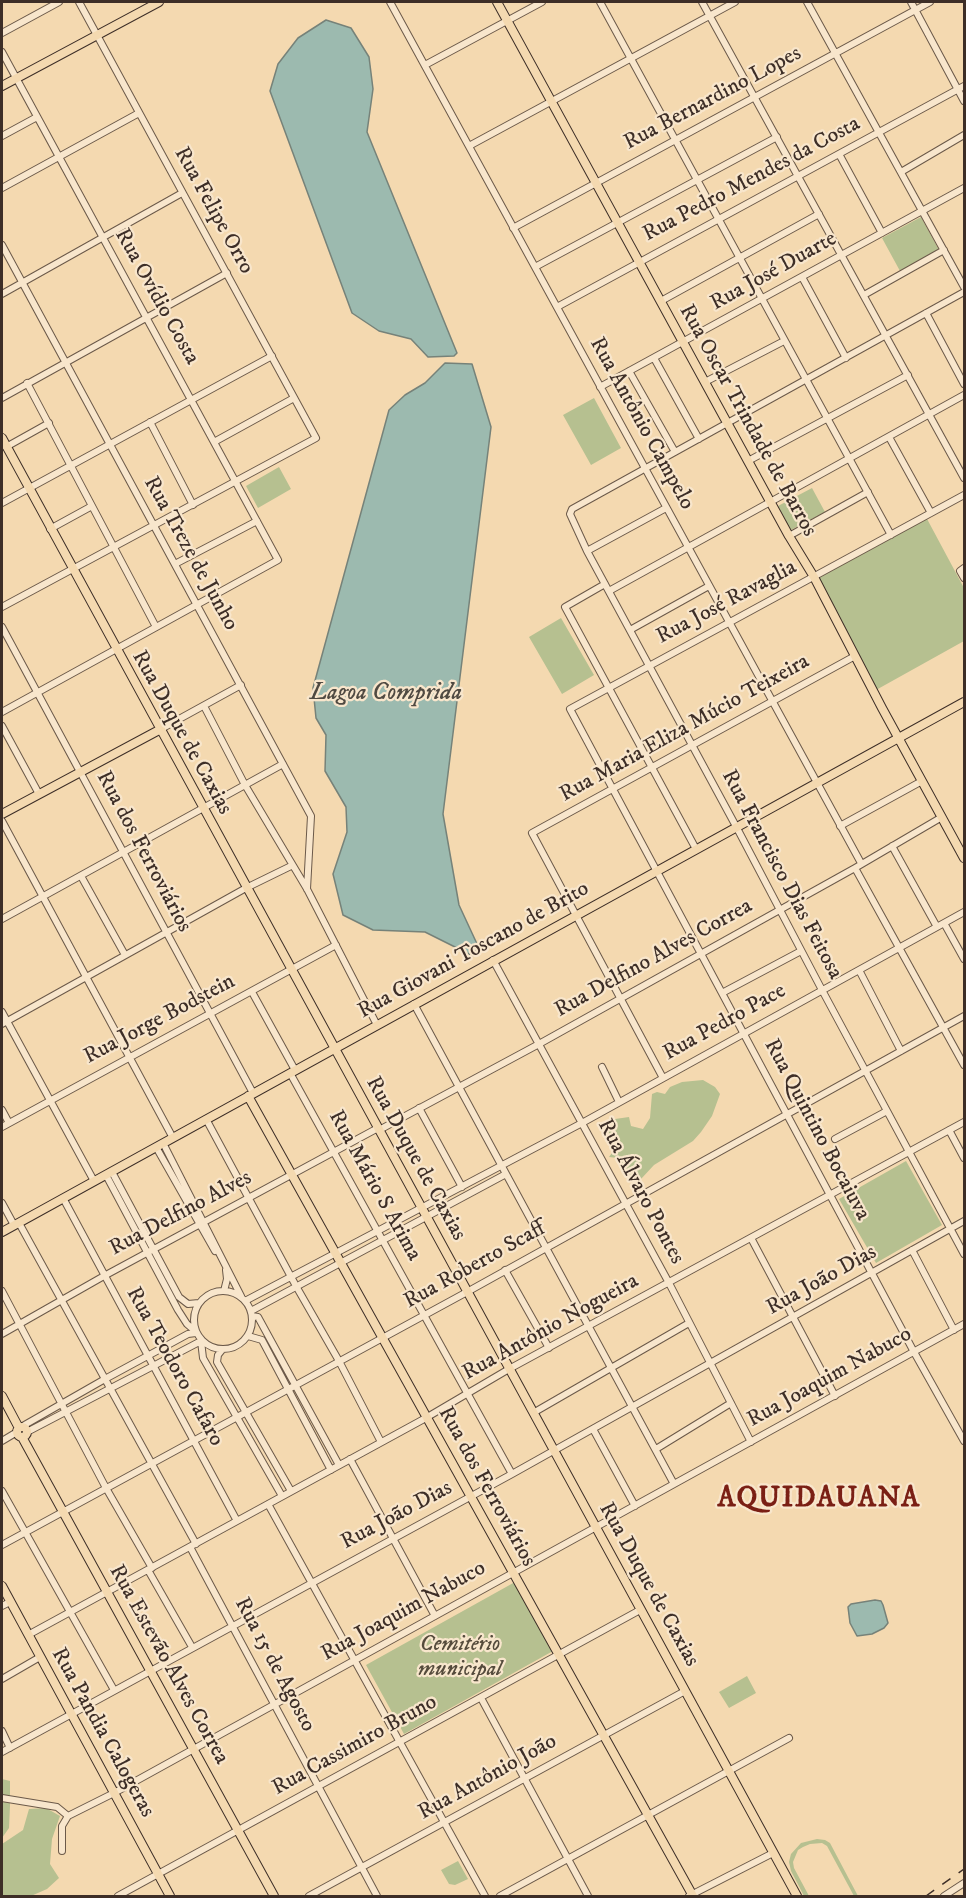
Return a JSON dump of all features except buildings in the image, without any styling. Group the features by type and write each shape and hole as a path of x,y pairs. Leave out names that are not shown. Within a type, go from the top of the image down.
{"main road":[{"path":"2,86 159,2"},
{"name":"Rua Oscar Trindade de Barros","path":"497,2 789,536 814,577 964,858"},
{"name":"Rua Duque de Caxias","path":"2,438 161,729 202,809 379,1128 421,1209 797,1896"},
{"name":"Rua Giovani Toscano de Brito","path":"2,1232 964,702"},
{"path":"2,814 161,729"},
{"name":"Rua dos Ferroviários","path":"251,1095 291,1174 691,1896"},
{"name":"Rua Estevão Alves Correa","path":"2,1396 274,1896"},
{"name":"Rua Pandia Calogeras","path":"2,1586 170,1896"}],"street":[{"path":"2,33 59,2"},
{"name":"Rua Felipe Orro","path":"79,2 316,438 235,482"},
{"name":"Rua Antônio Campelo","path":"390,2 817,783 899,948 964,1065"},
{"path":"425,65 542,2"},
{"path":"600,2 891,535"},
{"path":"702,2 964,478"},
{"path":"469,146 735,2"},
{"path":"645,469 964,290 807,2"},
{"path":"910,2 961,88 964,100"},
{"name":"Rua Bernardino Lopes","path":"513,228 930,2"},
{"name":"Rua Ovídio Costa","path":"2,52 278,560 197,604"},
{"name":"Rua Pedro Mendes da Costa","path":"557,307 961,88"},
{"path":"2,188 139,113"},
{"path":"2,136 37,117"},
{"path":"901,172 964,135"},
{"path":"535,267 777,137"},
{"path":"839,154 882,233"},
{"name":"Rua José Duarte","path":"600,387 922,211 964,191"},
{"path":"2,294 182,193"},
{"path":"661,301 819,214"},
{"name":"Rua Treze de Junho","path":"2,245 311,816 307,889"},
{"path":"864,295 944,250"},
{"path":"2,398 227,273"},
{"path":"802,277 846,357"},
{"path":"926,313 964,384"},
{"path":"705,382 784,341"},
{"path":"2,503 272,356"},
{"path":"654,358 699,439"},
{"path":"629,371 675,452"},
{"path":"748,461 908,375"},
{"path":"27,383 156,627"},
{"path":"696,849 565,607 688,547 964,396"},
{"path":"214,442 294,398"},
{"path":"150,422 193,505"},
{"path":"6,447 49,423"},
{"path":"889,437 931,513"},
{"name":"Rua Francisco Dias Feitosa","path":"645,469 570,512 570,517 964,1254"},
{"path":"2,607 235,482"},
{"path":"789,536 868,492"},
{"name":"Rua José Ravaglia","path":"570,709 964,495"},
{"path":"50,529 92,506"},
{"path":"587,551 666,508"},
{"path":"175,564 256,521"},
{"path":"964,568 960,571 964,578"},
{"path":"630,630 709,586"},
{"path":"2,712 197,604"},
{"name":"Rua dos Ferroviários","path":"2,627 210,1014 251,1095"},
{"name":"Rua Maria Eliza Múcio Teixeira","path":"576,915 532,834 855,656"},
{"path":"161,729 241,685"},
{"path":"204,706 244,785 307,889 377,1025"},
{"name":"Rua Quintino Bocaiuva","path":"570,709 914,1352 964,1437"},
{"path":"2,726 39,794"},
{"path":"2,919 283,764"},
{"path":"840,826 922,781"},
{"name":"Rua Delfino Alves Correa","path":"539,1044 942,817"},
{"path":"2,821 173,1138"},
{"path":"892,846 937,927"},
{"path":"4,1023 165,932 291,866"},
{"path":"81,876 125,955"},
{"name":"Rua Pedro Pace","path":"244,1300 336,1254 582,1123 964,912"},
{"path":"576,915 663,1078"},
{"path":"944,923 964,960"},
{"name":"Rua Jorge Bodstein","path":"2,1127 336,945"},
{"path":"722,993 801,951"},
{"name":"Rua Álvaro Pontes","path":"493,960 669,1283 751,1442"},
{"path":"859,969 902,1051"},
{"name":"Rua Mário S Arima","path":"252,992 334,1151 513,1474"},
{"path":"414,1004 674,1484"},
{"path":"2,1012 4,1023 94,1181"},
{"name":"Rua Roberto Scaff","path":"2,1545 467,1292 964,1016"},
{"name":"Rua Delfino Alves","path":"2,1334 291,1174 539,1044"},
{"path":"602,1067 619,1102"},
{"path":"419,1108 462,1187"},
{"path":"2,1110 9,1123"},
{"path":"835,1139 887,1111"},
{"path":"206,1119 381,1442"},
{"name":"Rua Antônio Nogueira","path":"28,1635 964,1122"},
{"path":"949,1130 964,1158"},
{"path":"109,1173 187,1324 207,1346 222,1350 237,1346 251,1329 251,1313 160,1145"},
{"path":"251,1313 296,1286 506,1174"},
{"name":"Rua Teodoro Cafaro","path":"63,1198 237,1521"},
{"name":"Rua 15 de Agosto","path":"2,1203 62,1300 151,1463 232,1625 377,1896"},
{"name":"Rua João Dias","path":"2,1752 513,1474 964,1221"},
{"path":"202,1223 226,1272 224,1291"},
{"path":"751,1238 835,1396"},
{"path":"912,1250 954,1330"},
{"path":"150,1251 183,1302 199,1303"},
{"path":"505,1270 549,1348"},
{"path":"2,1291 192,1647"},
{"path":"195,1331 194,1311 199,1303 215,1292 224,1291 236,1294 244,1300"},
{"path":"251,1313 258,1317 339,1465"},
{"path":"533,1413 689,1323"},
{"name":"Rua Joaquim Nabuco","path":"68,1816 114,1793 964,1324"},
{"path":"22,1432 63,1403 195,1331"},
{"path":"248,1335 262,1341 331,1470"},
{"path":"2,1441 68,1412 201,1341"},
{"path":"201,1341 203,1358 282,1496"},
{"path":"222,1350 217,1362 291,1491"},
{"path":"656,1449 731,1403"},
{"path":"593,1429 635,1506"},
{"path":"350,1459 435,1616"},
{"path":"2,1491 114,1690"},
{"path":"268,1504 485,1896"},
{"path":"2,1606 10,1602"},
{"name":"Rua Cassimiro Bruno","path":"118,1896 640,1610"},
{"path":"2,1679 40,1657"},
{"name":"Rua Antônio João","path":"309,1896 685,1691"},
{"path":"481,1698 588,1896"},
{"path":"2,1731 10,1748"},
{"path":"500,1896 789,1738"},
{"path":"2,1798 57,1807 68,1816 62,1826 62,1851"},
{"path":"691,1896 773,1853"},
{"path":"944,1896 964,1882"}],"green space":[{"path":"921,217 939,250 900,271 882,238"},
{"path":"594,398 621,448 591,465 563,415"},
{"path":"279,467 291,489 258,508 246,486"},
{"path":"812,488 825,512 791,530 778,506"},
{"path":"926,517 964,588 964,641 876,690 814,577"},
{"path":"561,618 594,675 562,694 529,637"},
{"path":"703,1080 715,1087 720,1094 712,1116 693,1141 654,1165 641,1179 624,1172 617,1158 609,1157 615,1149 610,1134 605,1129 608,1120 629,1117 631,1126 643,1129 650,1118 652,1094 657,1092 665,1094 670,1087 682,1082"},
{"path":"906,1161 942,1225 876,1263 839,1199"},
{"name":"Cemitério municipal","path":"515,1582 553,1651 404,1734 366,1665"},
{"path":"747,1676 756,1693 729,1708 719,1692"},
{"path":"2,1779 10,1781 10,1806 9,1828 2,1838"},
{"path":"46,1808 60,1816 52,1839 50,1864 59,1878 47,1889 31,1896 2,1896 2,1844 23,1830 29,1809"},
{"path":"817,1839 830,1843 858,1896 854,1896 827,1846 822,1843 810,1844 798,1850 793,1862 809,1896 804,1896 791,1871 789,1862 791,1854 801,1843"},
{"path":"458,1861 468,1879 455,1885 449,1884 441,1870"}],"water":[{"path":"326,20 351,28 369,57 373,89 367,132 457,353 454,356 428,357 411,339 379,331 352,313 270,91 278,64 298,38"},
{"name":"Lagoa Comprida","path":"445,363 472,364 491,427 443,814 459,905 478,946 473,956 425,932 373,930 343,915 333,874 347,832 346,807 325,771 326,735 316,718 313,688 389,410 405,395 425,383"},
{"path":"881,1601 888,1623 884,1628 872,1634 857,1636 850,1623 848,1607 851,1604"}],"railway":[{"path":"926,1896 964,1869"}],"district":[{"name":"AQUIDAUANA","path":"819,1500"}]}
